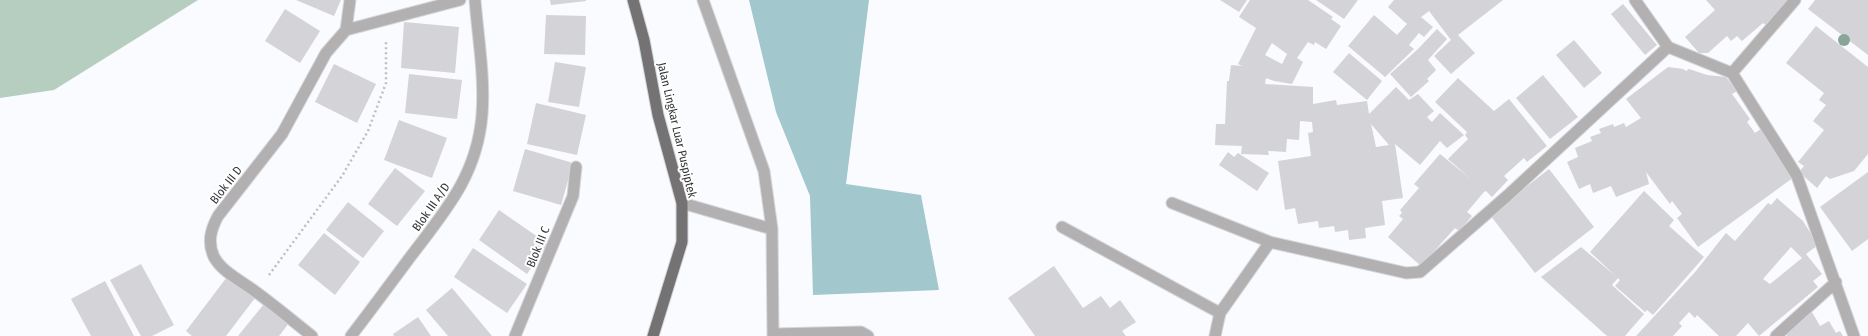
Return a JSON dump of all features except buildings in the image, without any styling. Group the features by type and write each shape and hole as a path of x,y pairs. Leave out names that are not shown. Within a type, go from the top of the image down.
{"main road":[{"name":"Jalan Lingkar Luar Puspiptek","path":"633,0 644,40 658,115 682,203 682,242 653,336"}],"street":[{"path":"350,0 346,30 460,0"},
{"name":"Blok III A/D","path":"352,335 453,201 467,175 478,142 482,116 483,95 475,0"},
{"path":"703,0 764,171 772,229 773,335 860,332 868,336"},
{"path":"1635,0 1668,47 1732,73 1797,176 1854,336"},
{"path":"1732,73 1795,0"},
{"name":"Blok III D","path":"312,336 257,292 220,266 213,255 210,240 212,227 218,216 282,134 326,53 346,30"},
{"path":"1172,203 1270,242 1406,273 1420,272 1506,196 1668,47"},
{"name":"Blok III C","path":"515,336 573,196 576,166"},
{"path":"682,203 772,229"},
{"path":"1062,227 1220,313"},
{"path":"1215,336 1220,313 1270,242"},
{"path":"1776,336 1836,282"}],"path":[{"path":"257,292 342,176 368,131 386,83 386,19"}],"green space":[{"path":"0,0 198,0 54,90 0,98"}],"water":[{"path":"749,0 869,0 846,184 921,195 939,290 813,295 810,196 776,112"}]}
